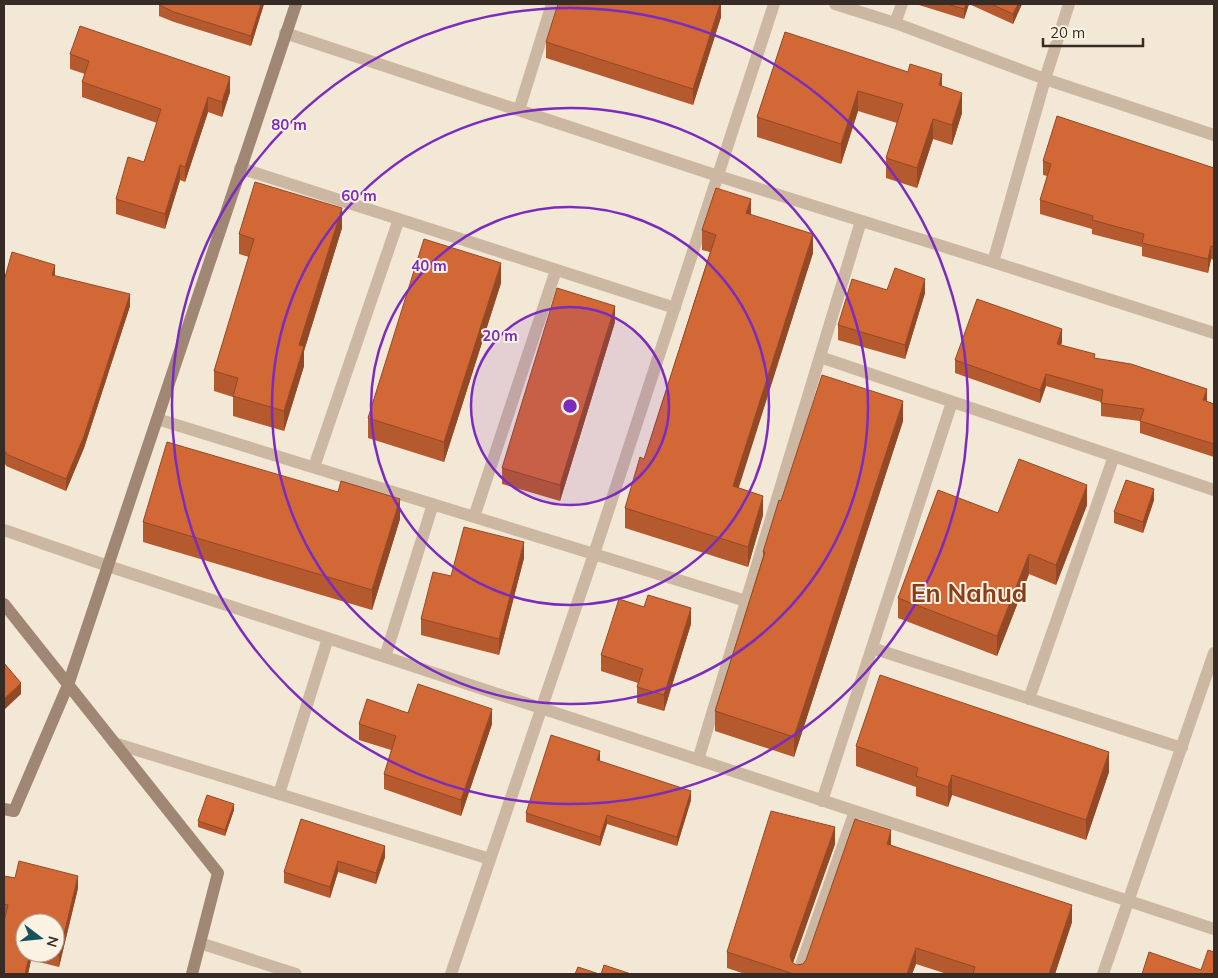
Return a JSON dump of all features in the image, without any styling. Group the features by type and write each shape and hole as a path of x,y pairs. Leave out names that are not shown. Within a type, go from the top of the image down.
{"street":[{"path":"4,809 14,811 68,685 296,4"},
{"path":"519,110 552,4"},
{"path":"451,974 594,554 774,4"},
{"path":"836,4 895,23 1045,79 1214,135"},
{"path":"895,23 902,4"},
{"path":"993,262 1045,79 1069,4"},
{"path":"285,33 718,176 1214,333"},
{"path":"240,168 675,308"},
{"path":"314,467 399,219"},
{"path":"698,760 861,221"},
{"path":"474,517 556,270"},
{"path":"820,357 1214,490"},
{"path":"822,801 952,402"},
{"path":"157,419 746,601"},
{"path":"1029,699 1114,456"},
{"path":"385,657 433,504"},
{"path":"4,530 108,566 1214,929"},
{"path":"4,604 218,873 192,974"},
{"path":"279,794 328,638"},
{"path":"872,648 1182,748"},
{"path":"1103,974 1214,654"},
{"path":"114,743 490,859"},
{"path":"798,974 854,811"},
{"path":"200,944 296,974"}],"building":[{"path":"160,4 261,4 251,36 174,12"},
{"path":"558,4 720,4 693,89 546,42"},
{"path":"947,4 966,4 964,9"},
{"path":"991,4 1018,4 1013,14"},
{"path":"80,26 230,77 222,102 208,97 185,167 180,165 165,214 116,199 128,157 144,162 161,109 82,82 89,61 70,54"},
{"path":"785,32 908,72 910,64 942,74 939,85 962,93 952,125 933,119 917,168 886,158 903,104 858,91 841,144 757,117"},
{"path":"1057,116 1214,168 1214,247 1211,246 1208,259 1142,243 1144,234 1092,220 1093,216 1040,200 1051,164 1043,161"},
{"path":"255,182 342,208 299,345 304,346 284,411 233,396 238,378 214,371 254,239 239,234"},
{"path":"716,188 751,199 746,213 813,234 733,486 763,496 748,547 625,508 640,457 644,459 716,235 702,230"},
{"path":"424,239 501,263 444,442 368,418"},
{"path":"12,252 55,265 52,275 130,294 84,436 66,479 6,454 4,451 4,281"},
{"path":"895,268 925,279 905,345 838,325 852,279 887,290"},
{"path":"557,288 615,306 560,485 502,468"},
{"path":"977,299 1062,329 1057,344 1095,354 1094,358 1131,364 1207,389 1203,400 1214,404 1214,444 1140,421 1144,409 1101,403 1103,390 1046,374 1040,390 955,360"},
{"path":"822,375 903,401 794,737 715,711 765,552 763,552 779,500 781,501"},
{"path":"167,442 338,492 341,481 400,499 372,590 143,522"},
{"path":"1019,459 1087,485 1056,565 1029,554 997,636 898,598 938,490 998,513"},
{"path":"1126,480 1154,489 1143,522 1114,512"},
{"path":"464,527 524,542 499,639 421,619 433,572 451,576"},
{"path":"648,595 691,608 664,695 637,687 643,669 601,655 619,599 644,607"},
{"path":"4,663 21,683 4,699"},
{"path":"880,675 1109,752 1086,820 952,775 948,787 916,776 918,768 856,746"},
{"path":"418,684 492,709 461,800 384,774 396,736 359,724 367,699 408,713"},
{"path":"551,735 600,751 597,760 691,791 677,837 607,815 600,837 526,813"},
{"path":"207,795 234,804 225,830 198,821"},
{"path":"771,811 835,827 790,955 792,962 796,965 803,964 806,960 855,819 891,830 887,844 1072,905 1049,974 973,974 975,967 916,948 907,974 794,974 727,952"},
{"path":"301,819 385,846 376,873 338,861 330,887 284,872"},
{"path":"19,861 78,876 65,930 65,913 15,913 15,963 28,963 25,974 4,974 4,921 8,905 4,904 4,876 15,878"},
{"path":"1208,950 1214,952 1214,974 1142,974 1149,952 1201,970"},
{"path":"604,965 631,974 601,974"},
{"path":"578,967 599,974 575,974"}],"district":[{"name":"En Nahud","path":"969,593"}]}
